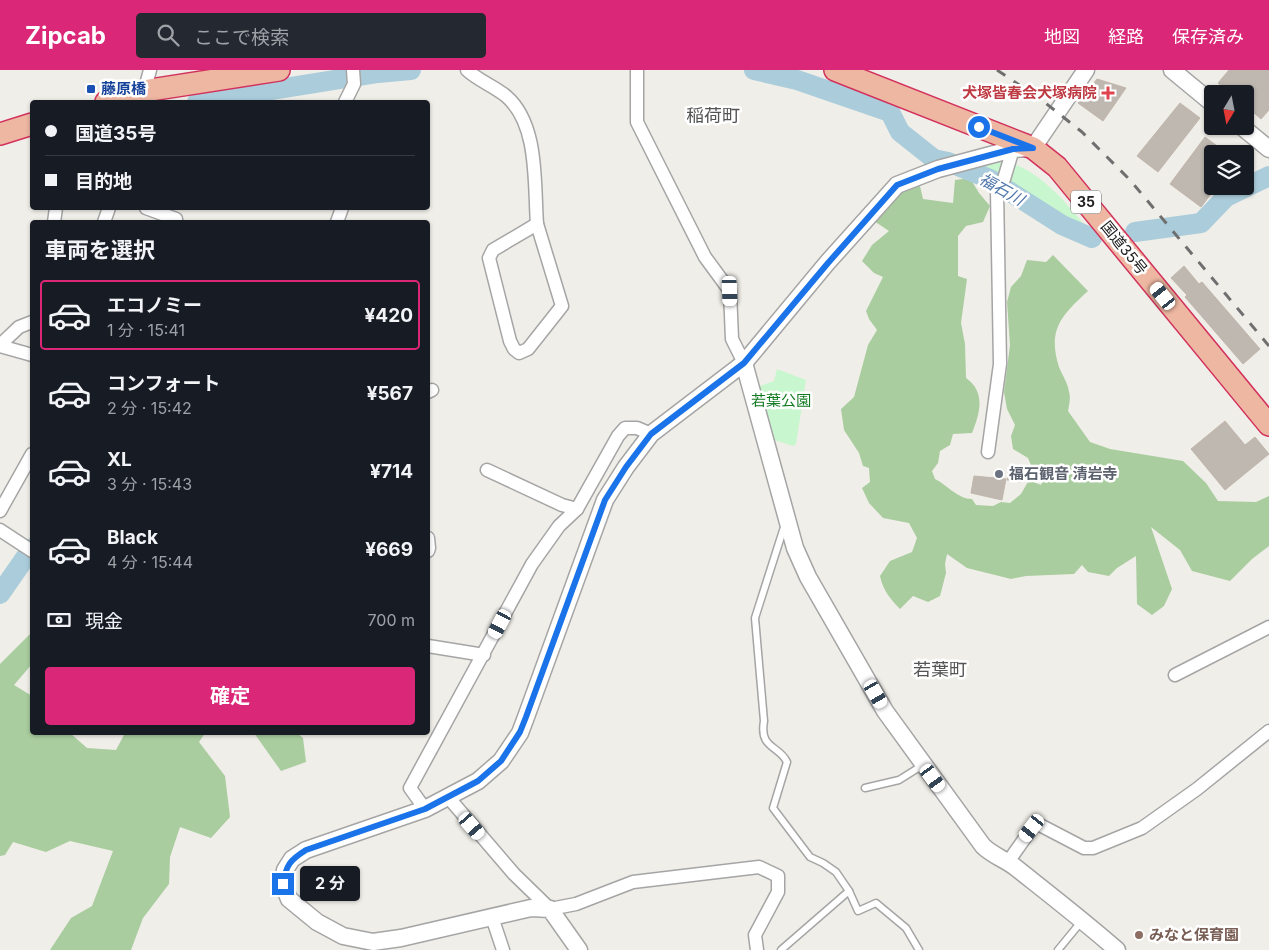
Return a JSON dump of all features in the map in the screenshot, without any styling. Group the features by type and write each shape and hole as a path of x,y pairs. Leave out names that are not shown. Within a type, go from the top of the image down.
{"highway":[{"path":"121,100 279,70"},
{"name":"国道35号","path":"835,70 1023,148 1057,167 1269,425"},
{"path":"0,134 30,125"}],"street":[{"path":"143,97 150,70"},
{"path":"467,70 506,96 524,119 532,148 537,224 562,306 528,349 519,353 514,349 510,341 489,258 493,250 537,224"},
{"path":"1172,70 1204,96"},
{"path":"988,452 1000,364 996,190 1023,148 1082,71"},
{"path":"637,72 637,122 705,257 730,291 732,339 744,363 795,548 808,577 885,711 983,846 991,854 1008,862 1117,950"},
{"path":"346,100 354,76"},
{"path":"1252,135 1269,149"},
{"path":"757,950 755,935 778,892 778,876 759,867 634,882 576,904 550,909 531,908 492,917 398,944 373,942 343,936 317,922 289,899 283,884 285,870 292,859 306,850 425,809 478,781 501,761 520,732 605,500 626,467 651,434 744,363 897,185 938,169 1023,148"},
{"path":"152,210 177,217"},
{"path":"30,323 19,327 0,346 30,354"},
{"path":"425,809 410,788 532,564 559,526 576,509 618,436 625,428 637,428 651,434"},
{"path":"0,512 30,458"},
{"path":"487,470 562,505 576,509"},
{"path":"0,530 29,548"},
{"path":"1175,675 1269,627"},
{"path":"430,646 484,655"},
{"path":"1008,862 1032,828 1038,824 1084,848 1093,848 1142,828 1197,790 1269,731"},
{"path":"448,797 514,874 550,909 579,950"},
{"path":"492,917 502,950"}],"lane":[{"path":"787,519 755,618 764,721 762,730 769,746 784,756 787,762 773,808 810,857 836,872 849,891 858,911 876,903 906,928 919,950"},
{"path":"865,788 899,780 924,765"},
{"path":"781,950 849,891"},
{"path":"1058,950 1082,920"}],"green space":[{"path":"1004,161 1030,172 1053,190 1092,234 1088,237 979,168 981,165"},
{"path":"970,178 990,206 983,222 966,226 958,236 958,276 967,279 961,323 965,344 966,378 976,390 980,403 972,433 953,434 950,445 940,451 938,463 932,471 935,479 962,497 972,499 976,505 993,506 1001,502 1010,503 1021,494 1029,480 1041,485 1046,471 1033,470 1028,458 1013,449 1011,436 1015,425 1007,409 1004,392 1010,345 1007,302 1011,287 1021,276 1027,260 1046,262 1053,255 1088,291 1064,316 1059,324 1055,342 1059,367 1070,394 1068,411 1090,442 1110,449 1183,461 1206,483 1218,501 1256,502 1269,496 1269,546 1252,559 1230,581 1192,571 1180,550 1151,527 1172,589 1164,606 1152,615 1137,604 1136,556 1117,568 1109,576 1088,572 1082,565 1074,574 1026,576 1011,579 967,568 947,554 946,573 940,596 928,602 913,596 900,609 887,594 880,576 890,561 912,552 917,538 909,523 883,518 869,503 862,488 870,482 869,468 863,466 859,453 844,430 841,409 854,397 868,345 877,330 866,311 883,277 874,273 862,261 872,245 889,231 874,221 899,188 920,186 923,199 953,203 955,180"},
{"name":"若葉公園","path":"777,369 806,380 796,444 793,446 774,440 754,388 774,381"},
{"path":"30,634 30,666 14,685 30,695 30,735 72,735 87,748 116,750 124,735 204,735 199,742 225,776 230,817 211,838 180,827 170,857 169,884 143,918 131,950 50,950 71,918 92,906 113,851 70,841 46,852 13,842 5,855 0,856 0,664"},
{"path":"255,735 299,735 303,738 306,762 281,771"}],"building":[{"path":"1229,70 1269,70 1269,110 1261,119 1254,113 1254,85 1220,85 1218,83"},
{"path":"1097,79 1126,88 1103,121 1078,103"},
{"path":"1180,103 1200,118 1158,172 1137,156"},
{"path":"1205,137 1216,145 1204,145 1204,195 1210,195 1201,207 1170,184"},
{"path":"1184,266 1199,284 1202,282 1260,349 1243,364 1171,278"},
{"path":"1225,421 1245,445 1255,437 1269,454 1225,490 1191,449"},
{"path":"1009,467 1023,469 1021,482 1007,480"},
{"path":"974,476 1006,479 1002,500 971,493"}],"waterway":[{"name":"福石川","path":"209,100 378,73 411,70"},
{"name":"福石川","path":"754,70 797,80 890,112 900,132 934,159 948,162 990,179 1062,225 1092,238"},
{"name":"福石川","path":"1135,232 1201,223 1226,197 1269,176"},
{"name":"福石川","path":"0,594 30,551"}],"railway":[{"path":"997,70 1043,101 1082,132 1130,180 1269,346"}],"place":[{"name":"藤原橋","path":"91,89"},
{"name":"犬塚皆春会犬塚病院","path":"1108,93"},
{"name":"福石観音 清岩寺","path":"999,474"},
{"name":"みなと保育園","path":"1139,935"}],"district":[{"name":"稲荷町","path":"713,116"},
{"name":"若葉町","path":"940,670"}],"route":[{"path":"283,884 285,870 292,859 306,850 425,809 478,781 501,761 520,732 526,717 605,500 642,445 651,434 744,363 768,332 897,185 938,169 1013,149 1033,148 979,127"}]}
